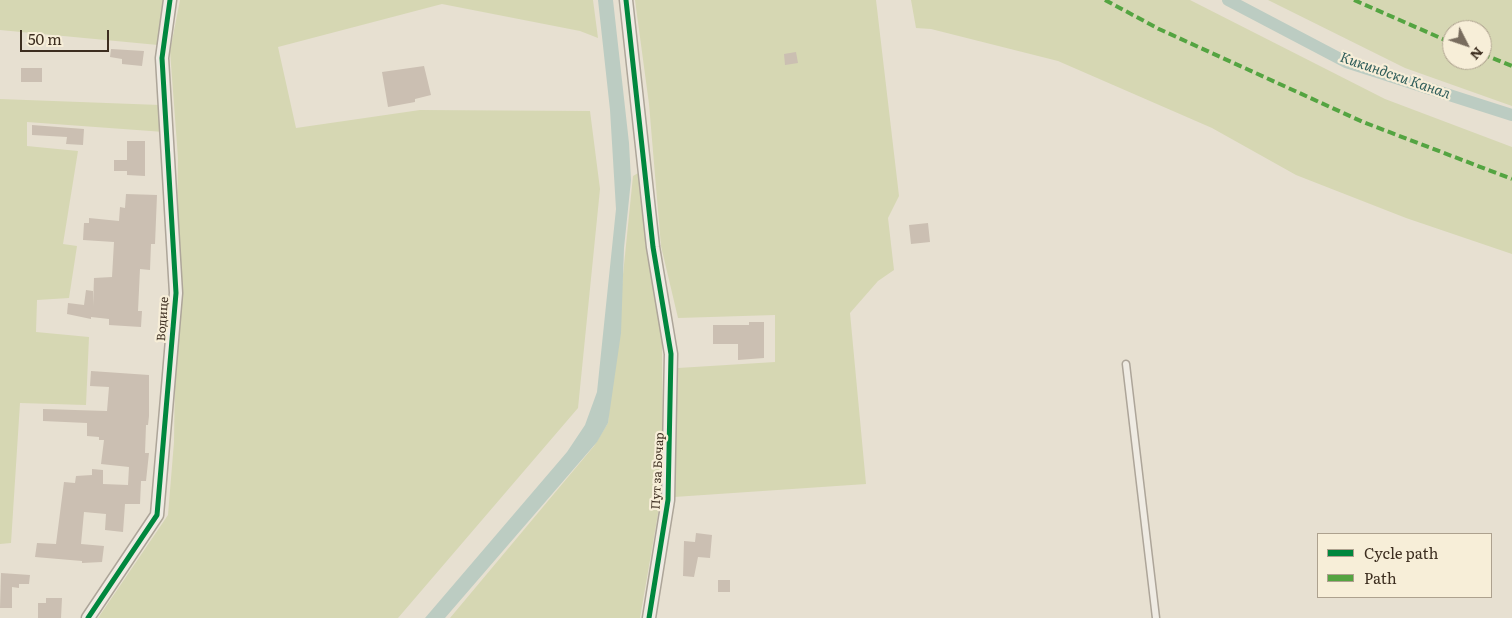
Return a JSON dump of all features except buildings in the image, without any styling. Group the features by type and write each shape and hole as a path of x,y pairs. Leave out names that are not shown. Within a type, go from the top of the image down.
{"street":[{"name":"Водице","path":"88,618 158,515 176,293 162,58 170,0"},
{"name":"Пут за Бочар","path":"626,0 653,248 671,354 668,500 649,618"}],"lane":[{"path":"1126,364 1156,618"}],"green space":[{"path":"0,0 164,0 158,45 0,30"},
{"path":"180,0 593,0 598,38 580,31 442,4 278,47 296,128 420,110 590,111 600,189 578,408 398,618 98,618 168,515 174,442 178,158 170,51"},
{"path":"635,0 876,0 899,196 888,218 894,270 878,281 850,313 866,484 674,497 678,368 775,362 775,315 678,318 661,246 649,104"},
{"path":"911,0 1190,0 1385,99 1512,147 1512,254 1406,218 1296,175 1212,128 1058,61 931,29 916,28"},
{"path":"1268,0 1512,0 1512,106 1405,68"},
{"path":"0,99 160,105 164,132 27,122 27,146 78,151 63,244 77,246 69,298 37,300 36,332 89,337 86,405 20,403 11,543 0,544"},
{"path":"640,172 646,248 662,339 663,485 640,618 450,618 594,446 608,423 633,176"}],"shaded area":[{"path":"598,0 613,0 629,143 631,180 624,248 621,333 608,423 597,442 445,618 425,618 567,452 585,425 597,392 616,209 610,110"}],"waterway":[{"name":"Кикиндски Канал","path":"1228,0 1346,62 1512,115"}],"marked path":[{"path":"1105,0 1159,29 1363,122 1512,179"},
{"path":"1354,0 1442,39"},
{"path":"1492,58 1512,66"}],"cycle path":[{"path":"88,618 157,515 176,293 162,58 170,0"},
{"path":"626,0 653,247 671,354 668,500 649,618"}]}
